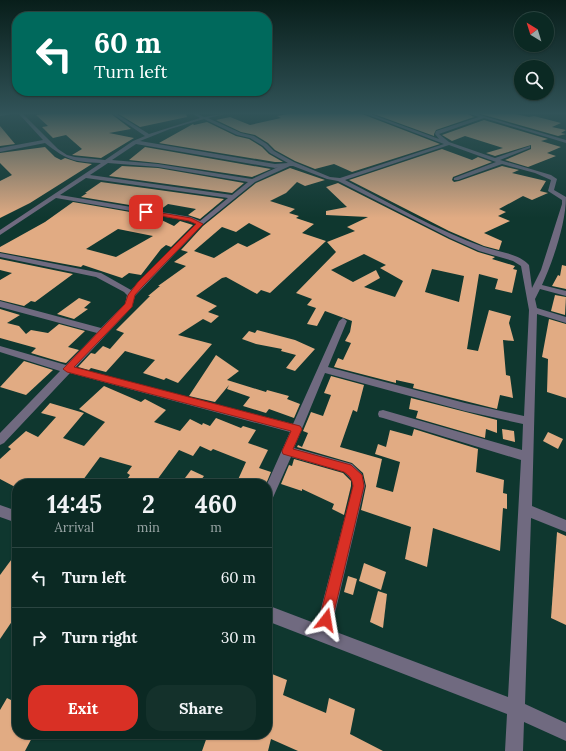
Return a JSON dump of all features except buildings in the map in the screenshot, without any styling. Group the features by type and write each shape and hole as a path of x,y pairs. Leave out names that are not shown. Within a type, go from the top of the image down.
{"street":[{"path":"0,150 10,148"},
{"path":"54,148 68,157 88,160 109,160 170,166 253,181"},
{"path":"0,234 127,148"},
{"path":"171,148 275,166 294,164 329,178 340,180 452,238 516,259 525,265 532,304 529,421 514,751"},
{"path":"0,440 129,305 132,295 140,284 200,224 253,181 292,163 272,152 268,148"},
{"path":"340,180 436,148"},
{"path":"460,148 552,178 555,181 551,191 565,199 565,204 532,304"},
{"path":"456,179 526,148"},
{"path":"85,176 235,197"},
{"path":"56,196 191,219 200,224"},
{"path":"0,254 64,269 98,275 127,290 132,295"},
{"path":"538,286 566,294"},
{"path":"0,304 104,332"},
{"path":"532,304 566,320"},
{"path":"272,486 343,321"},
{"path":"0,349 67,369 297,429"},
{"path":"322,369 464,407 529,421"},
{"path":"383,414 527,456"},
{"path":"287,451 348,468 358,478 359,486 322,634"},
{"path":"525,509 566,526"},
{"path":"0,511 12,515"},
{"path":"272,615 516,709 566,732"}],"route":[{"path":"146,212 191,219 200,224 140,284 132,295 129,305 67,369 297,429 287,451 348,468 358,478 359,486 326,620"}]}
